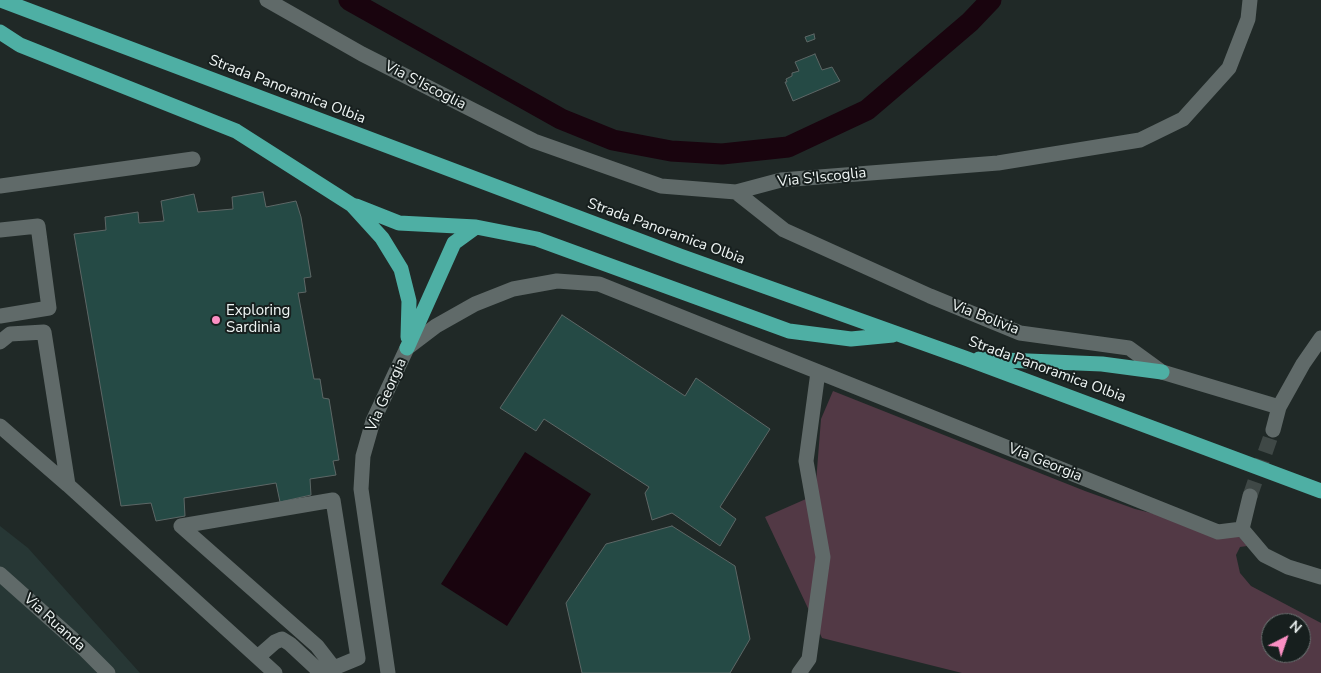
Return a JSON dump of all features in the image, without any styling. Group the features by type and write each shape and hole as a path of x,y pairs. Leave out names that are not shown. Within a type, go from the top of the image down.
{"highway":[{"name":"Strada Panoramica Olbia","path":"1,0 661,249 965,358 1321,492"},
{"path":"0,32 20,45 236,131 352,205 399,223 476,226 537,239 789,331 851,338 899,334"},
{"path":"352,205 382,238 401,269 409,301 407,348"},
{"path":"407,348 454,243 476,226"},
{"path":"965,358 1102,364 1162,372"}],"street":[{"name":"Via S'Iscoglia","path":"268,0 362,54 534,141 661,186 736,192 781,180 998,163 1140,140 1183,119 1229,68 1248,18 1250,0"},
{"path":"0,186 193,159"},
{"name":"Via Bolivia","path":"736,192 784,230 930,296 1020,332 1129,348 1162,372 1279,407"},
{"path":"0,230 38,226 49,308 0,316"},
{"name":"Via Georgia","path":"388,673 361,489 363,456 373,421 407,348 436,326 475,304 513,289 557,281 600,284 1218,532 1242,529"},
{"path":"0,342 10,334 44,332 68,485"},
{"path":"1273,430 1279,407 1303,364 1321,338"},
{"path":"799,673 809,659 823,557 806,461 818,372"},
{"path":"0,426 276,673"},
{"path":"1250,496 1242,529 1264,555 1288,567 1321,577"},
{"path":"259,656 275,642 282,639 318,670 334,668 358,658 333,500 181,526 317,646 334,668"},
{"name":"Via Ruanda","path":"0,574 108,673"}],"shaded area":[{"path":"833,391 1135,509 1215,529 1233,530 1247,546 1240,547 1236,555 1240,573 1251,586 1302,613 1261,613 1261,663 1311,663 1311,618 1321,623 1321,673 962,673 822,638 765,517 815,495 821,419"},
{"path":"525,452 591,494 507,626 441,584"},
{"path":"0,526 28,548 140,673 0,673"}],"building":[{"path":"814,34 815,39 807,42 805,37"},
{"path":"815,54 822,70 832,67 840,81 793,101 785,82 787,82 786,79 792,76 792,73 799,71 795,62"},
{"path":"263,192 266,207 296,201 301,217 311,277 304,278 306,292 298,293 314,379 320,379 323,398 329,399 339,460 333,461 336,475 310,479 311,495 280,502 276,483 184,498 185,516 156,521 151,503 121,506 74,234 106,230 105,217 138,212 139,223 164,221 161,201 194,194 198,212 233,209 232,197"},
{"path":"562,315 685,396 696,378 770,429 720,507 736,519 720,546 672,513 652,520 645,493 649,487 544,419 536,431 500,408"},
{"path":"672,526 735,566 750,639 730,673 582,673 566,603 606,544"}],"waterway":[{"path":"349,0 561,119 613,140 671,151 722,154 788,147 867,110 970,22 991,0"}],"tunnel":[{"path":"1250,496 1273,430"}],"place":[{"name":"Exploring Sardinia","path":"216,320"}]}
